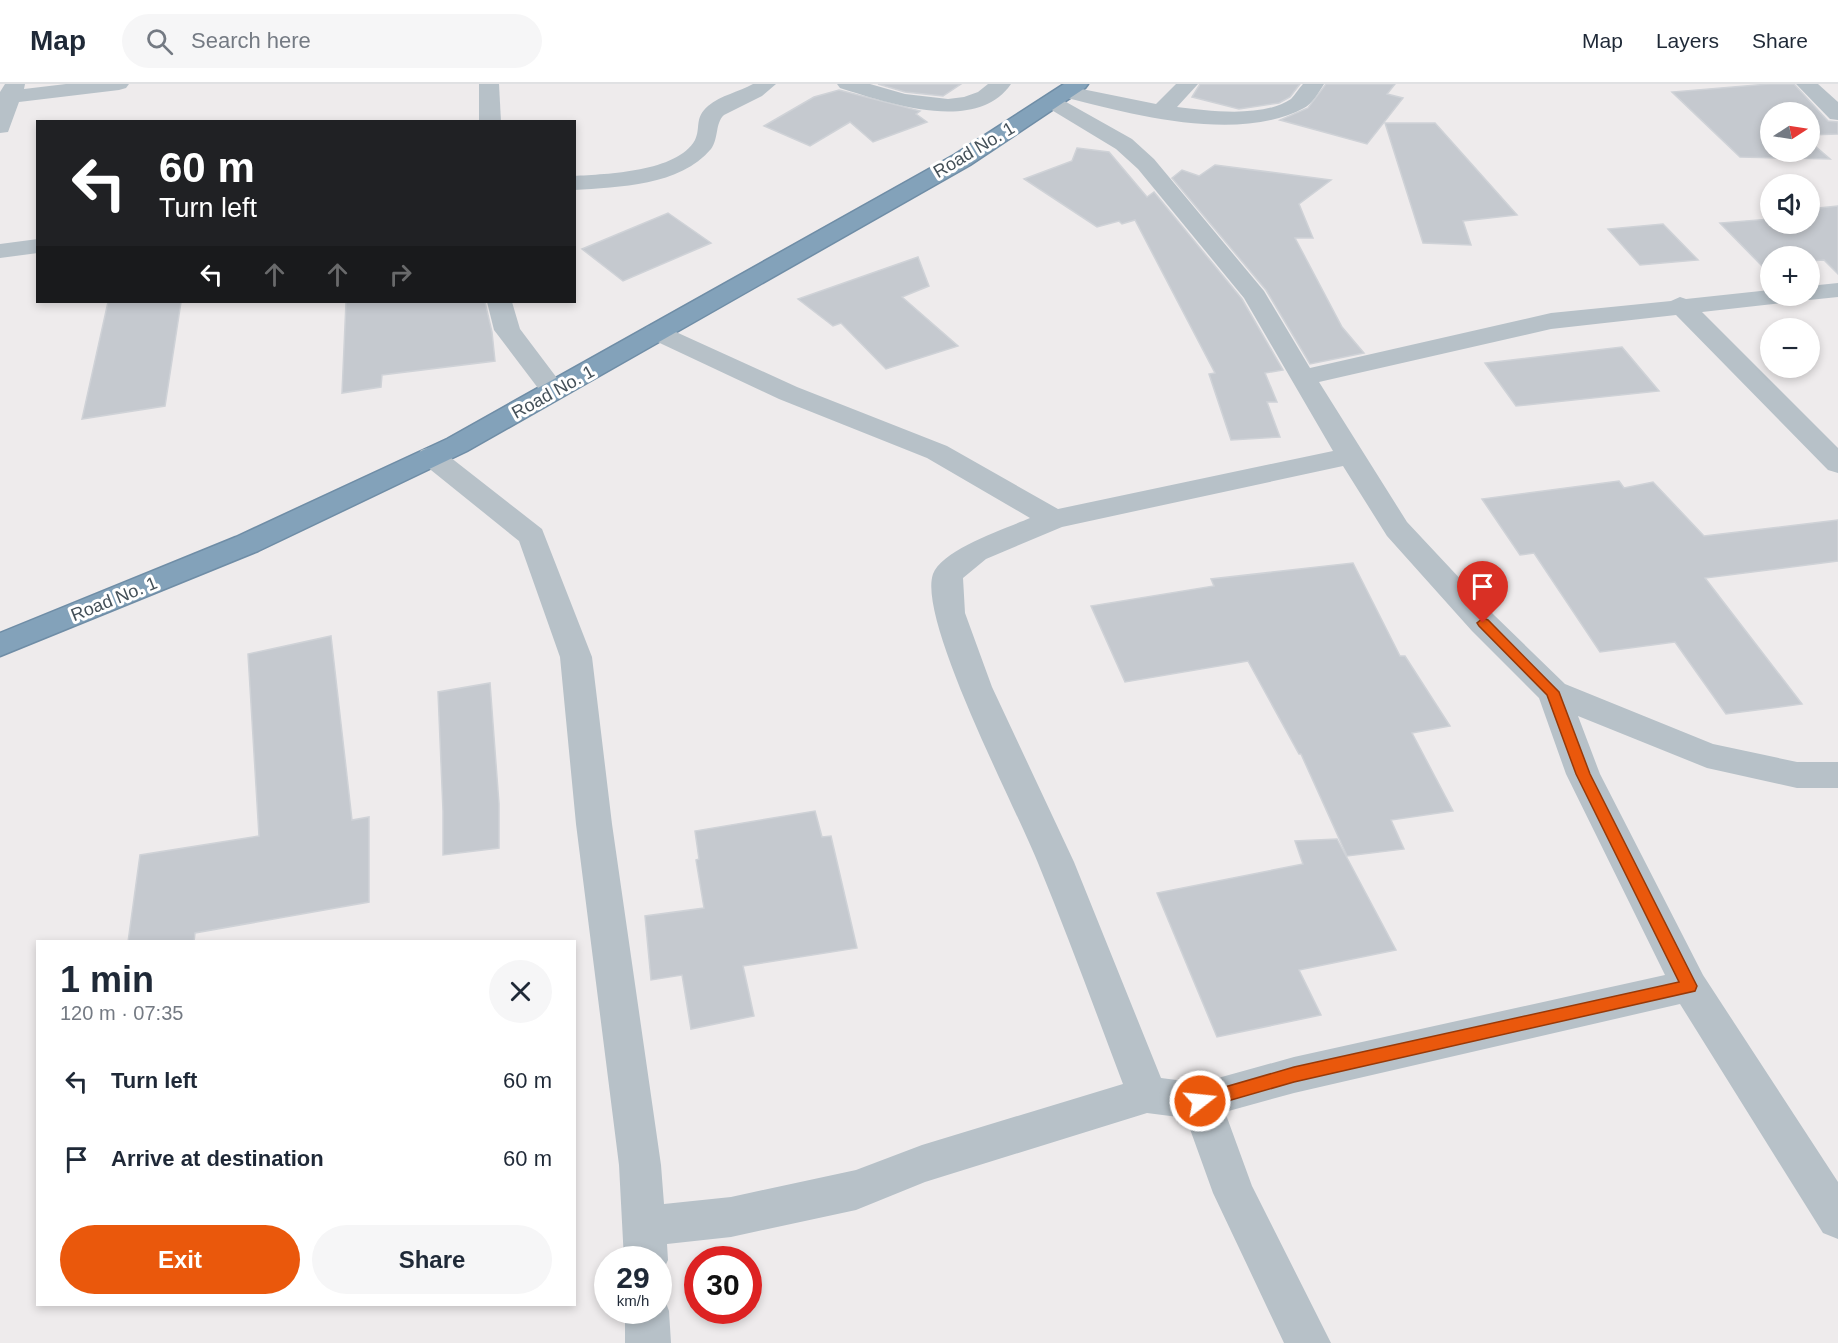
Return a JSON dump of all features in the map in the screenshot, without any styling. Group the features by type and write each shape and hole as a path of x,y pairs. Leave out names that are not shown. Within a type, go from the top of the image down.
{"highway":[{"name":"Road No. 1","path":"0,645 248,544 481,432 962,160 1065,93"}],"street":[{"path":"0,128 9,93 119,84"},
{"path":"489,84 490,120"},
{"path":"576,183 653,173 686,160 705,142 708,118 718,108 766,84"},
{"path":"847,84 945,107 971,101 994,92 1001,84"},
{"path":"1161,111 1188,84"},
{"path":"1065,93 1161,111 1223,119 1252,119 1286,110 1311,93 1314,84"},
{"path":"1806,84 1838,114"},
{"path":"1065,93 1146,164 1224,255 1255,296 1397,529 1483,623 1553,692 1707,755 1797,775 1838,775"},
{"path":"0,251 36,246"},
{"path":"1820,292 1838,290"},
{"path":"1303,378 1551,321 1760,298"},
{"path":"500,303 507,330 553,390"},
{"path":"1680,305 1838,464"},
{"path":"656,332 788,393 937,452 1054,519"},
{"path":"432,456 532,536 576,657 594,824 640,1165 646,1243 731,1217 856,1190 922,1164 1147,1095 1200,1101 1294,1075 1689,986"},
{"path":"1147,1095 1056,862 976,687 949,613 948,575 975,552 1054,519 1351,456"},
{"path":"1553,692 1583,774 1689,986 1838,1219"},
{"path":"1200,1101 1234,1193 1308,1343"},
{"path":"647,1324 648,1343"}],"building":[{"path":"878,84 961,84 943,96 905,92"},
{"path":"1200,84 1300,84 1290,97 1279,103 1239,109 1192,97"},
{"path":"1326,84 1395,84 1387,94 1403,98 1367,144 1280,120 1308,108"},
{"path":"1794,84 1811,102 1760,102 1760,157 1740,157 1672,92"},
{"path":"839,90 920,111 916,114 927,122 873,142 850,122 810,146 764,126 814,97"},
{"path":"1820,112 1828,121 1838,122 1838,134 1820,135"},
{"path":"1385,123 1435,123 1517,215 1463,221 1471,245 1423,243"},
{"path":"1077,148 1109,152 1147,197 1154,192 1242,299 1283,370 1265,373 1277,402 1267,402 1280,437 1231,440 1209,374 1215,373 1135,220 1122,224 1119,221 1097,227 1024,179 1072,161"},
{"path":"1820,150 1830,159 1820,159"},
{"path":"1215,165 1331,180 1299,204 1313,238 1295,238 1342,327 1364,353 1310,364 1266,290 1172,178 1182,170 1199,176"},
{"path":"1838,206 1838,274 1824,260 1820,260 1820,246 1760,246 1760,264 1720,223 1760,220 1760,234 1820,234 1820,208"},
{"path":"668,213 711,243 623,281 582,249"},
{"path":"1663,224 1698,260 1640,265 1608,229"},
{"path":"918,257 929,286 902,297 958,346 886,369 841,323 833,326 798,299"},
{"path":"108,303 181,303 165,406 82,419"},
{"path":"346,303 485,303 492,332 495,361 382,375 381,387 342,393"},
{"path":"1622,347 1659,391 1516,406 1485,363"},
{"path":"1619,481 1624,488 1653,482 1704,536 1838,520 1838,561 1705,578 1802,704 1726,714 1675,642 1600,652 1534,553 1520,555 1482,499"},
{"path":"1353,563 1400,656 1405,656 1450,726 1412,733 1453,811 1391,820 1404,849 1347,856 1301,754 1248,661 1125,682 1091,606 1214,586 1211,579"},
{"path":"331,636 352,820 369,817 369,902 195,933 194,940 128,940 140,855 259,836 248,654"},
{"path":"490,683 499,804 499,848 443,855 438,692"},
{"path":"815,811 822,837 831,836 857,948 743,966 754,1016 691,1029 682,975 651,980 645,916 704,908 696,860 699,859 695,831"},
{"path":"1337,839 1396,950 1299,970 1321,1015 1217,1037 1157,893 1303,864 1295,841"}],"route":[{"path":"1200,1101 1294,1075 1689,986 1583,774 1553,692 1483,623"}]}
